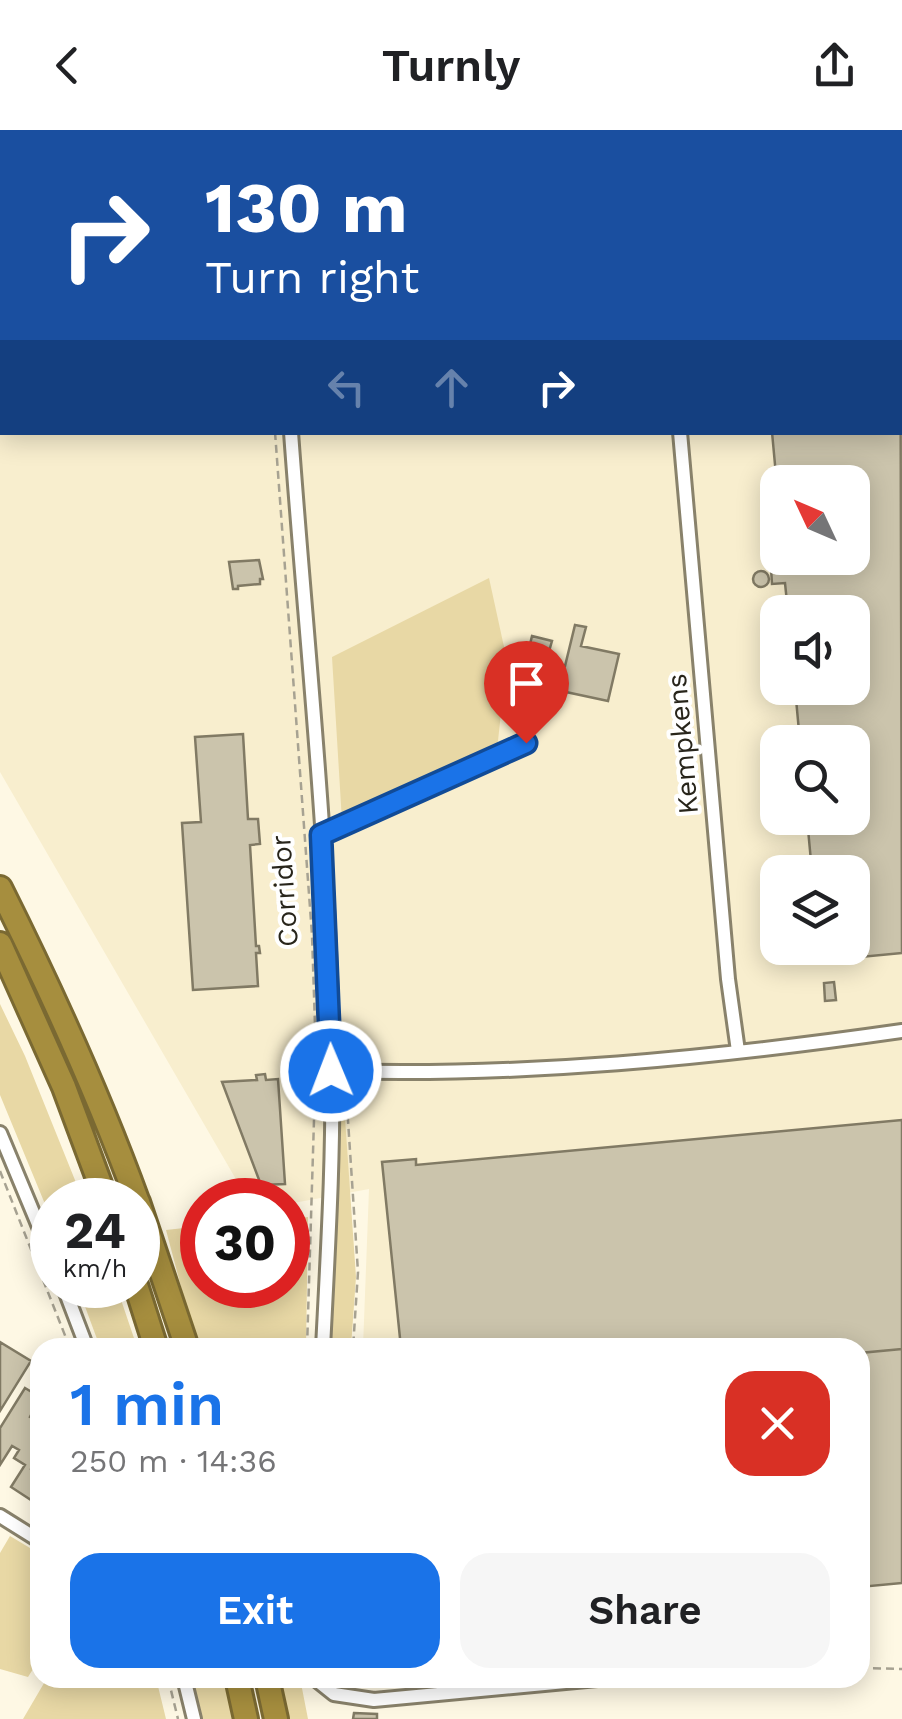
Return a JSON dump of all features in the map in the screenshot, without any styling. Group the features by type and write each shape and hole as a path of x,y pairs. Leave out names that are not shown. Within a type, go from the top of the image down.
{"highway":[{"path":"0,888 90,1078 128,1178"},
{"path":"0,944 64,1088 98,1178"},
{"path":"160,1269 184,1338"},
{"path":"143,1308 153,1338"},
{"path":"240,1688 246,1719"},
{"path":"270,1688 276,1719"}],"street":[{"name":"Corridor","path":"291,435 321,835 332,1056 338,1071 324,1338"},
{"name":"Kempkens","path":"680,435 728,979 738,1052"},
{"path":"338,1071 471,1072 640,1062 902,1031"},
{"path":"0,1132 30,1205"},
{"path":"71,1308 82,1338"},
{"path":"0,1516 30,1535"},
{"path":"186,1688 194,1719"},
{"path":"327,1688 352,1700 374,1700 502,1688"}],"lane":[{"path":"321,835 526,743"},
{"path":"316,1055 332,1056"}],"path":[{"name":"Corridor","path":"275,435 310,887 316,1055 306,1338"},
{"path":"338,1071 358,1272 354,1338"},
{"path":"0,1171 66,1338"},
{"path":"870,1668 902,1669"},
{"path":"170,1688 178,1719"}],"shaded area":[{"path":"0,435 902,435 902,1390 870,1358 870,1338 363,1338 369,1189 310,1200 310,1178 235,1178 0,772"},
{"path":"489,578 506,656 501,664 504,685 497,750 342,821 332,657"},
{"path":"0,1004 74,1178 34,1178 0,1095"},
{"path":"343,1089 356,1277 352,1338 330,1338 338,1097"},
{"path":"180,1228 180,1283 166,1230"},
{"path":"86,1308 124,1308 134,1338 97,1338"},
{"path":"187,1308 307,1308 306,1338 195,1338"},
{"path":"10,1536 30,1548 28,1677 0,1669 0,1553"},
{"path":"41,1688 158,1688 166,1719 23,1719"},
{"path":"194,1688 226,1688 233,1719 200,1719"},
{"path":"279,1688 302,1688 308,1719 285,1719"}],"building":[{"path":"772,435 901,435 902,953 870,956 870,855 810,855 809,835 870,835 870,725 798,725 797,705 870,705 870,595 786,595 785,583 772,584 771,575 870,575 870,465 775,465"},
{"path":"259,560 263,579 260,584 233,589 229,562"},
{"path":"755,573 768,575 767,585 755,585"},
{"path":"575,625 586,627 581,646 619,654 608,701 552,689 558,665 565,666"},
{"path":"532,636 552,641 539,686 521,682"},
{"path":"500,684 521,689 516,707 496,702"},
{"path":"243,734 248,819 258,819 260,844 250,845 256,946 260,953 256,953 258,986 193,990 182,823 201,822 195,737"},
{"path":"834,982 836,1000 825,1001 824,983"},
{"path":"265,1074 266,1080 278,1079 285,1178 258,1178 222,1082 257,1080 256,1075"},
{"path":"902,1120 902,1349 870,1352 870,1338 400,1338 382,1162 416,1159 416,1165"},
{"path":"0,1342 30,1363 0,1411"},
{"path":"902,1349 902,1583 870,1586 870,1352"},
{"path":"25,1388 30,1391 30,1499 11,1487 25,1465 14,1458 19,1450 12,1446 0,1465 0,1428"},
{"path":"354,1713 377,1714 377,1719 353,1719"}],"route":[{"path":"331,1071 321,835 526,743"}]}
